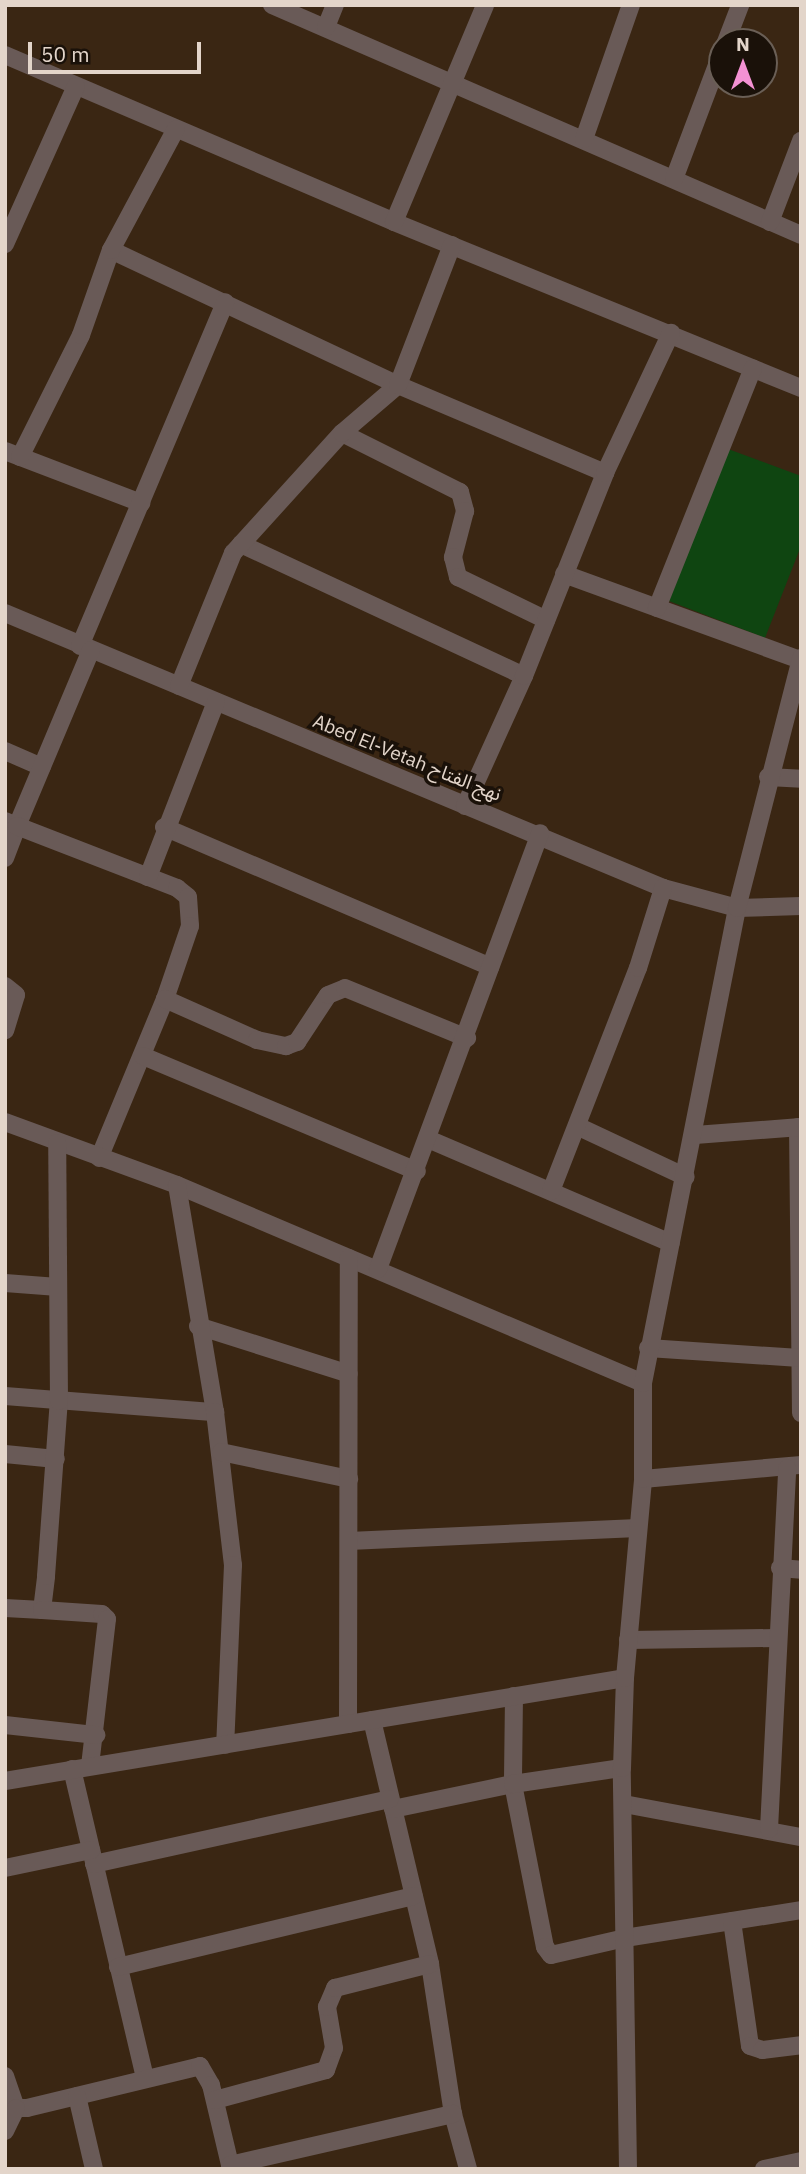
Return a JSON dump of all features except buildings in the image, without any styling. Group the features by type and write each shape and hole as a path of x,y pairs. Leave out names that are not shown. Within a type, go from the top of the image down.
{"street":[{"path":"272,5 453,80 801,235"},
{"path":"326,27 335,5"},
{"path":"394,222 485,5"},
{"path":"584,139 631,5"},
{"path":"731,28 740,5"},
{"path":"5,55 394,222 801,388"},
{"path":"5,244 76,86"},
{"path":"674,179 708,89"},
{"path":"141,503 13,454 81,335 111,250 176,129"},
{"path":"770,222 801,142"},
{"path":"179,686 233,553 342,433 398,385 452,245"},
{"path":"111,250 398,385 605,473"},
{"path":"5,858 11,824 42,767 141,503 225,302"},
{"path":"465,806 524,676 605,473 671,333"},
{"path":"657,608 753,368"},
{"path":"342,433 460,492 465,512 453,556 458,577 546,620"},
{"path":"241,544 524,676"},
{"path":"564,574 800,659 737,908 695,1135 648,1348 643,1383 643,1479 625,1678 622,1768 628,2169"},
{"name":"Abed El-Vetah نهج الفتاح","path":"5,614 465,806 540,834 663,888 737,908 801,906"},
{"path":"148,877 164,827 216,702"},
{"path":"5,751 42,767"},
{"path":"768,777 801,779"},
{"path":"11,824 183,892 191,911 165,999 99,1158"},
{"path":"164,827 490,967"},
{"path":"378,1269 467,1038 490,967 540,834"},
{"path":"551,1191 578,1126 663,888"},
{"path":"5,986 16,995 5,1030"},
{"path":"165,999 257,1040 286,1046 297,1042 328,995 345,988 467,1038"},
{"path":"143,1056 417,1171"},
{"path":"5,1122 177,1185 643,1383"},
{"path":"578,1126 686,1177"},
{"path":"695,1135 799,1127 801,1413"},
{"path":"428,1139 671,1243"},
{"path":"42,1610 60,1401 57,1143"},
{"path":"177,1185 198,1326 221,1452 234,1613 225,1745"},
{"path":"348,1724 349,1258"},
{"path":"5,1283 58,1287"},
{"path":"198,1326 349,1374"},
{"path":"648,1348 800,1358"},
{"path":"5,1396 215,1412"},
{"path":"221,1452 349,1479"},
{"path":"5,1454 56,1459"},
{"path":"643,1479 794,1467 780,1568 769,1829"},
{"path":"349,1541 638,1528"},
{"path":"780,1568 801,1570"},
{"path":"5,1608 102,1614 107,1619 96,1735 81,1768 93,1857 145,2077"},
{"path":"628,1640 776,1638"},
{"path":"5,1780 625,1678"},
{"path":"514,1696 513,1784 547,1952 551,1955 625,1938 801,1910"},
{"path":"372,1720 430,1964 453,2114 468,2169"},
{"path":"5,1725 96,1735"},
{"path":"5,1868 93,1857 392,1804 622,1768"},
{"path":"624,1804 801,1837"},
{"path":"118,1967 414,1896"},
{"path":"732,1921 750,2046 762,2050 801,2045"},
{"path":"215,2100 326,2070 334,2048 327,2007 335,1988 430,1964"},
{"path":"16,2108 200,2066 206,2070 215,2100 230,2167 453,2114"},
{"path":"5,2076 16,2108 5,2131"},
{"path":"77,2096 94,2169"},
{"path":"764,2169 801,2161"}],"green space":[{"path":"728,449 801,476 801,546 765,638 669,601"}]}
